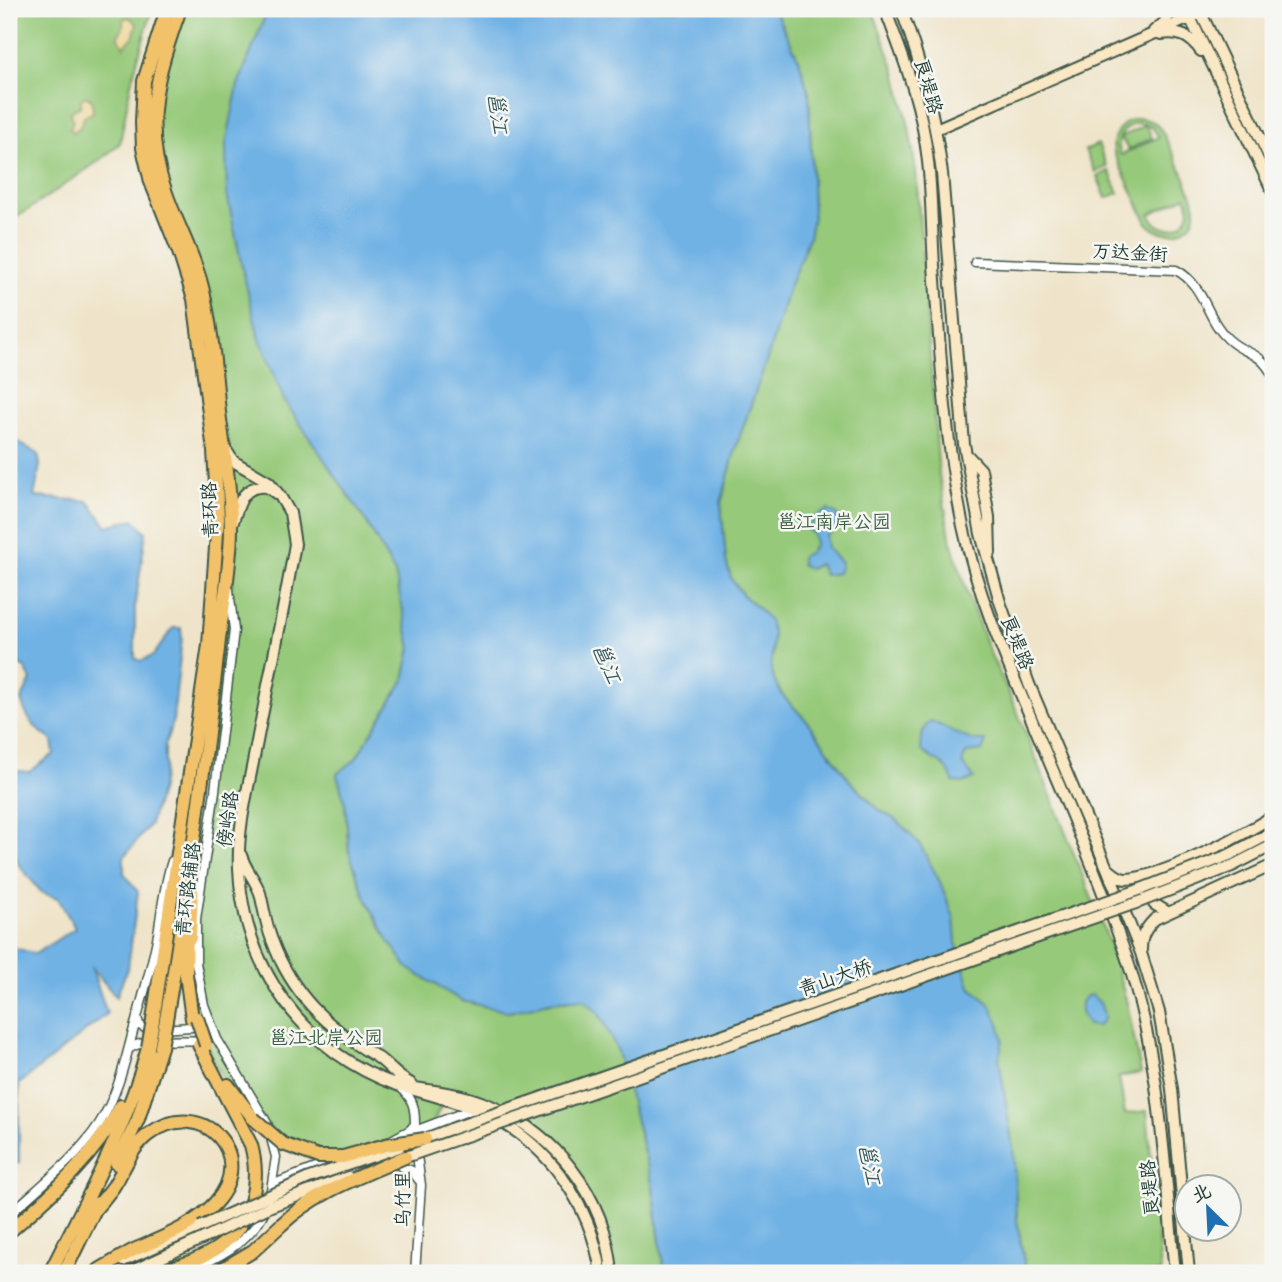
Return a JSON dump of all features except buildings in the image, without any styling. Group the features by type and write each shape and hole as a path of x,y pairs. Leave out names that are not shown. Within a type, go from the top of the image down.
{"main road":[{"name":"青环路","path":"160,1020 179,842 209,645 219,510 194,299 179,252 151,182 144,148 144,80 167,9"},
{"name":"青环路","path":"160,1020 203,775 228,580 231,528 224,445 205,298 195,264 164,187 153,139 153,105 157,82 180,9"},
{"name":"良堤路","path":"885,9 917,103 924,133 930,173 934,265 949,438 963,525 990,619 1078,831 1118,934 1145,1015 1157,1090 1175,1273"},
{"name":"良堤路","path":"901,9 936,128 966,454 981,534 1029,684 1107,868 1140,953 1159,1012 1172,1089 1189,1273"},
{"path":"1146,37 1164,23 1172,9"},
{"path":"936,128 1146,37 1196,12 1273,192"},
{"path":"1146,37 1170,33 1185,35 1219,64 1273,165"},
{"path":"224,445 233,461 269,482 280,496"},
{"path":"231,528 240,499 249,489 267,487 280,496"},
{"name":"傍岭路","path":"280,496 290,513 295,544 244,808 240,848 241,893 254,948 278,994 306,1028 328,1048 373,1076 473,1109 505,1126 532,1146 562,1176 585,1214 593,1234 601,1273"},
{"path":"159,1273 203,1256 227,1241 250,1208 254,1191 256,1167 251,1145 203,1045 199,1017 187,991 186,959 193,883 204,811 203,775"},
{"path":"1107,868 1120,878 1126,879 1156,872 1227,842 1273,816"},
{"path":"1078,831 1089,825"},
{"path":"1231,860 1273,832"},
{"path":"1231,860 1273,845"},
{"path":"240,848 245,866 259,891 272,942 289,975 309,1003 340,1034 381,1060 399,1078 446,1094"},
{"name":"青山大桥","path":"453,1134 1139,902 1231,860"},
{"path":"1140,953 1145,929 1155,919 1273,865"},
{"path":"1156,872 1148,885 1150,895 1154,904 1167,912"},
{"path":"47,1273 91,1203 138,1119 160,1020"},
{"path":"203,1045 229,1088 253,1118 277,1140 300,1152 318,1157 343,1157 386,1145 418,1131"},
{"path":"9,1232 63,1183 92,1151 154,1048"},
{"path":"65,1271 143,1066"},
{"name":"傍岭路","path":"397,1085 484,1103 527,1125 558,1152 586,1188 596,1209 610,1254 612,1273"},
{"path":"91,1203 113,1187 137,1146 160,1127 181,1120 192,1121 210,1129 223,1140 229,1156 230,1177 223,1193 212,1207 185,1226 94,1272"},
{"path":"128,1273 309,1178 418,1131 453,1134"},
{"path":"216,1273 253,1251 301,1207 325,1193 406,1159 453,1134"},
{"path":"94,1272 282,1201 406,1159"}],"street":[{"name":"万达金街","path":"975,262 1176,270 1184,274 1197,289 1227,338 1236,346 1257,355 1273,376"},
{"name":"青环路辅路","path":"228,580 234,630 195,931 199,1017 267,1122 276,1157 274,1184 264,1213"},
{"name":"青环路辅路","path":"9,1215 93,1132 111,1104 155,951 166,879 179,842"},
{"path":"137,1017 142,1027 155,1030 202,1027 207,1023 199,1017"},
{"path":"128,1051 132,1046 146,1042 208,1040 215,1041 220,1046"},
{"name":"乌竹里","path":"397,1085 411,1099 418,1131 406,1159 421,1185 415,1273"},
{"path":"274,1184 473,1109"},
{"path":"182,1273 232,1248 248,1235 264,1213 406,1159 505,1126"},
{"path":"406,1159 421,1185"}],"green space":[{"path":"9,9 152,9 131,83 120,143 103,158 25,212 9,220"},
{"name":"邕江北岸公园","path":"180,9 268,9 238,85 367,523 395,572 411,648 404,680 355,760 337,774 345,803 349,852 509,1012 549,1002 583,999 598,1012 618,1051 653,1187 664,1273 612,1273 596,1209 540,1136 447,1094 425,1139 343,1157 291,1149 229,1088 216,1066 199,1025 191,985 193,883 230,491 153,123"},
{"name":"邕江南岸公园","path":"774,9 872,9 897,76 916,172 939,475 951,542 989,651 1017,711 1109,942 1127,1003 1141,1073 1119,1077 1125,1114 1147,1111 1161,1273 1026,1273 1017,1221 1013,1149 999,1059 1003,1039 990,1004 970,987 956,943 954,918 939,880 899,822 878,809 851,782 806,720 782,695 771,668 773,651 761,611 742,594 731,578 726,561 721,503 736,447 789,287 809,237 813,215 809,94 799,60"},
{"path":"1134,119 1154,122 1162,131 1188,184 1195,213 1191,223 1180,231 1161,232 1147,223 1115,155 1116,135 1123,125","holes":["1138,123 1152,127 1159,137 1121,155 1119,144 1124,131","1186,196 1189,206 1184,222 1170,228 1155,222 1150,214"]},
{"path":"1146,125 1152,138 1128,150 1121,137"},
{"path":"1098,144 1107,167 1095,172 1085,150"},
{"path":"1109,171 1119,193 1106,198 1097,176"}],"sand":[{"path":"129,17 137,24 133,37 124,47 118,36 123,27 123,19"},
{"path":"86,96 92,100 93,112 84,117 80,127 73,132 70,129 73,121 70,112 81,106 81,99"}],"water":[{"name":"邕江","path":"268,9 774,9 799,60 809,94 813,215 809,237 789,287 736,447 721,503 726,561 731,578 742,594 769,621 773,634 771,668 782,695 806,720 851,782 878,809 899,822 919,843 939,880 954,918 956,943 970,987 990,1004 1003,1039 999,1059 1013,1149 1017,1221 1026,1273 664,1273 653,1187 618,1051 598,1012 583,999 549,1002 509,1012 462,1001 408,968 388,940 365,897 349,852 345,803 337,774 355,760 404,680 411,648 395,573 367,523 284,400 258,334 227,194 226,144 238,85"},
{"path":"9,431 11,438 38,454 40,465 34,497 88,501 107,526 134,519 146,532 135,606 135,658 141,661 153,656 173,628 181,628 182,638 173,720 165,745 165,767 160,792 150,824 124,857 124,873 138,892 128,967 116,997 91,966 107,1014 19,1084 19,1163 9,1166 9,946 35,954 75,928 58,898 42,893 18,864 9,834 9,770 29,772 54,754 52,740 32,723 21,700 31,680 25,668 9,660"},
{"path":"828,510 837,515 838,527 826,536 827,548 841,563 838,573 824,575 819,564 809,569 801,564 801,557 810,552 815,544 813,534 808,530 816,517"},
{"path":"931,721 973,741 986,741 982,751 966,753 962,763 974,778 963,783 953,782 944,766 921,750 924,731"},
{"path":"1092,995 1100,1003 1105,1017 1098,1026 1088,1025 1081,1013 1081,1002"}]}
